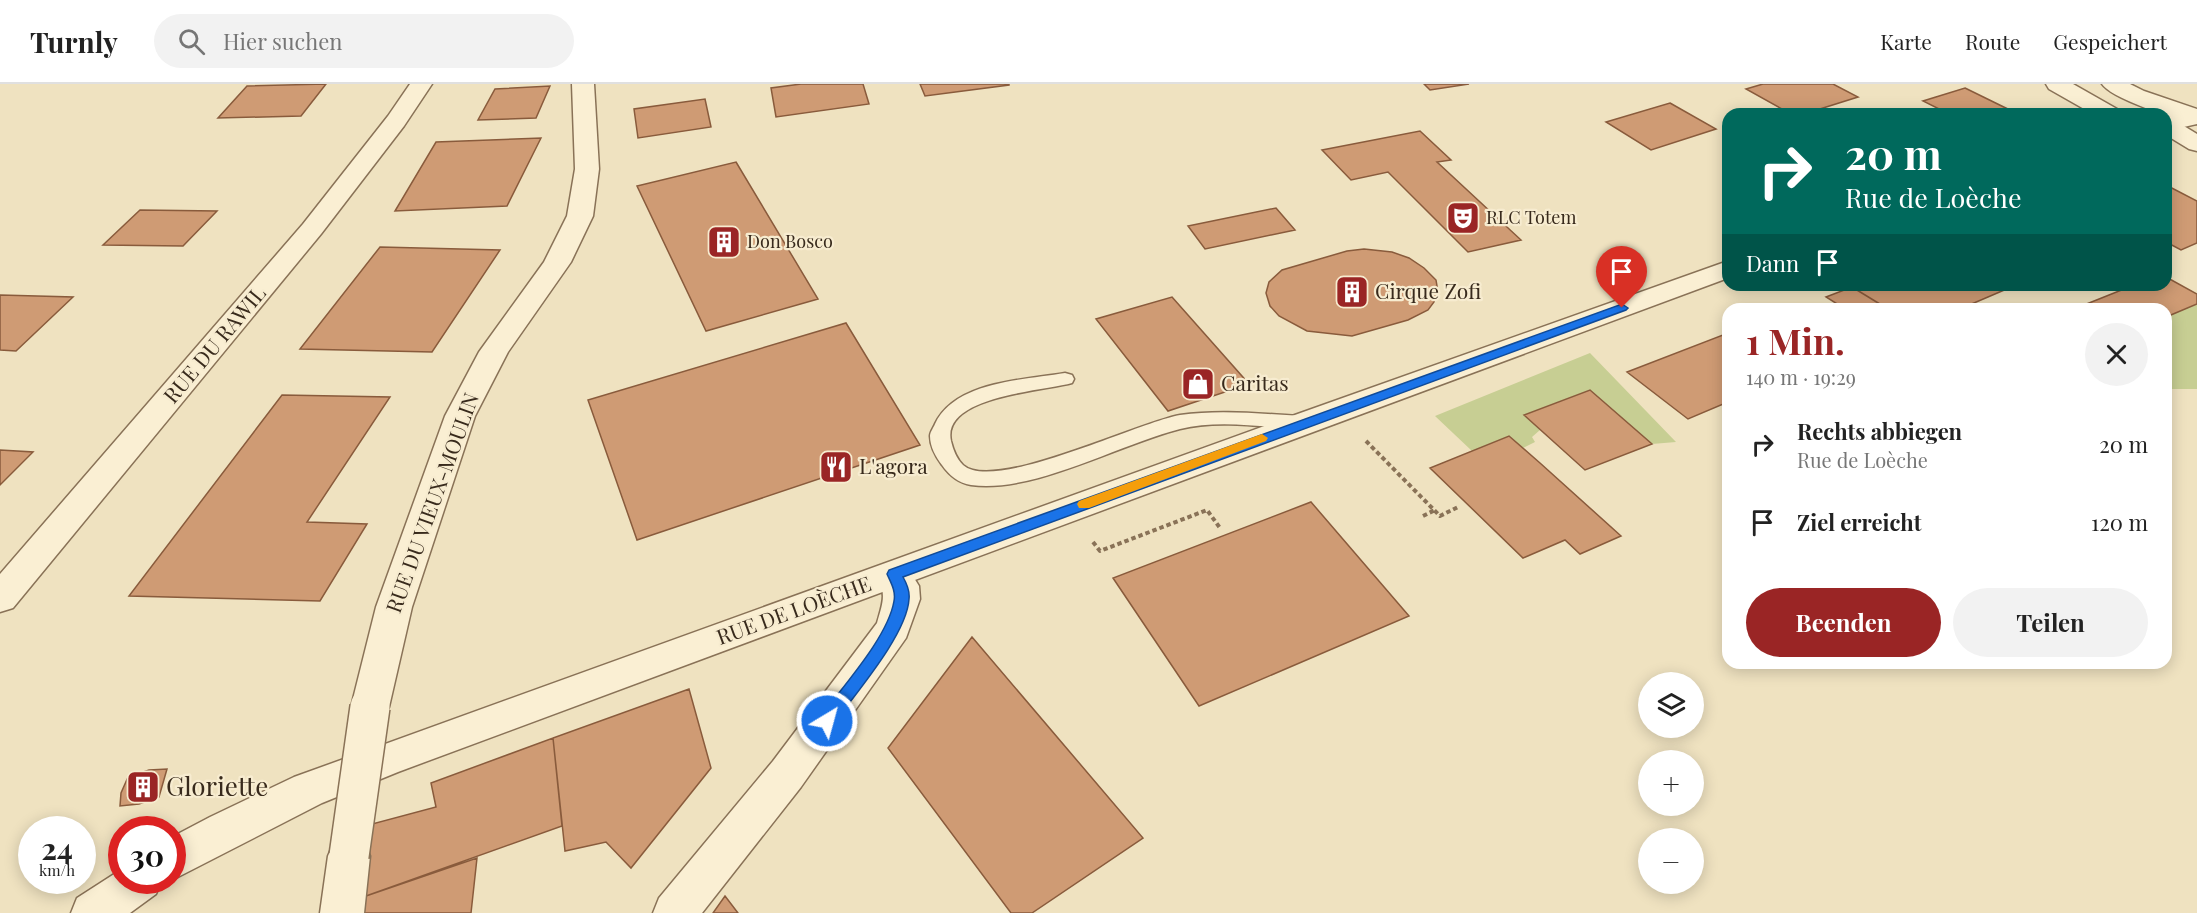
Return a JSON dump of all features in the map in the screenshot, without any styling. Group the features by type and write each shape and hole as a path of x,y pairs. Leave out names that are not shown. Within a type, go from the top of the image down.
{"street":[{"name":"RUE DU RAWIL","path":"0,598 305,237 396,121 421,84"},
{"name":"RUE DU VIEUX-MOULIN","path":"342,913 370,707 394,607 432,495 472,391 505,335 564,249 580,216 586,170 583,84"},
{"path":"2057,84 2099,108"},
{"path":"2113,84 2136,96 2171,108"},
{"path":"2172,108 2197,117"},
{"path":"2172,123 2197,117"},
{"path":"2172,128 2197,144"},
{"name":"RUE DE LOÈCHE","path":"186,853 225,830 287,800 384,760 1722,271"},
{"path":"675,913 787,774 893,628 902,599 901,586 894,574"},
{"path":"93,913 121,894"}],"lane":[{"path":"1065,379 979,394 962,404 949,415 940,435 944,453 956,470 970,478 1008,477 1042,469 1180,422 1233,418 1303,423"}],"path":[{"path":"1363,437 1440,516 1458,507"},
{"path":"1091,539 1100,551 1207,510 1220,528"},
{"path":"1424,516 1435,510"}],"green space":[{"path":"2172,280 2197,294 2197,389 2172,389 2172,303 2097,303 2143,291 2172,291"},
{"path":"1590,353 1676,442 1652,444 1590,390 1524,415 1540,430 1532,437 1535,442 1523,448 1509,436 1472,451 1435,416"}],"building":[{"path":"326,84 301,116 218,118 247,86"},
{"path":"801,84 863,84 869,104 776,117 771,88"},
{"path":"920,84 1009,84 1009,85 925,96"},
{"path":"1424,84 1469,84 1430,90"},
{"path":"1763,84 1833,84 1858,97 1823,108 1780,108 1746,89"},
{"path":"550,86 536,118 478,120 495,89"},
{"path":"1965,88 2006,108 1937,108 1923,101"},
{"path":"705,99 711,127 638,138 634,109"},
{"path":"1670,103 1716,129 1651,150 1606,122"},
{"path":"1420,131 1451,160 1437,162 1521,240 1468,252 1388,172 1351,180 1322,150"},
{"path":"541,138 507,206 395,211 436,142"},
{"name":"Don Bosco","path":"736,162 818,299 706,331 637,186"},
{"path":"2172,188 2197,201 2197,243 2181,250 2172,245"},
{"path":"1276,208 1295,230 1205,249 1188,226"},
{"path":"140,210 217,211 183,246 103,245"},
{"path":"380,247 500,250 432,352 300,349"},
{"name":"Cirque Zofi","path":"1364,249 1392,252 1409,258 1424,268 1436,280 1438,292 1428,310 1408,320 1352,336 1307,331 1279,316 1270,306 1266,293 1269,282 1282,270 1347,251"},
{"path":"2172,280 2197,294 2197,304 2172,314 2172,303 2089,303 2119,291 2172,291"},
{"path":"1842,291 1859,291 1878,303 1836,303 1826,297"},
{"path":"1859,291 2002,291 1974,303 1878,303"},
{"path":"0,295 73,297 16,351 0,350"},
{"path":"1172,297 1249,384 1168,411 1096,319"},
{"path":"846,323 920,445 637,540 588,400"},
{"path":"1722,335 1722,405 1688,419 1627,372"},
{"path":"1590,390 1652,444 1585,470 1524,415"},
{"path":"282,395 390,397 307,522 367,524 320,601 129,596"},
{"path":"1509,436 1621,536 1580,554 1565,540 1523,558 1430,468"},
{"path":"0,450 33,452 0,485"},
{"path":"1311,502 1409,616 1199,706 1113,578"},
{"path":"972,637 1143,838 1032,913 1011,913 888,748"},
{"path":"689,689 711,768 631,868 606,842 565,851 553,738"},
{"path":"553,738 562,826 366,896 372,824 436,807 431,783"},
{"name":"Gloriette","path":"167,769 159,797 139,804 120,806 121,793 128,777 149,770"},
{"path":"477,858 471,913 364,913 366,896"},
{"path":"725,896 738,913 713,913"}],"slow traffic":[{"path":"1084,504 1262,438"}],"place":[{"name":"RLC Totem","path":"1463,218"},
{"name":"Don Bosco","path":"724,242"},
{"name":"Cirque Zofi","path":"1352,292"},
{"name":"Caritas","path":"1198,384"},
{"name":"L'agora","path":"836,467"},
{"name":"Gloriette","path":"143,787"}],"route":[{"path":"827,721 893,628 902,599 901,586 894,574 1622,308"}]}
